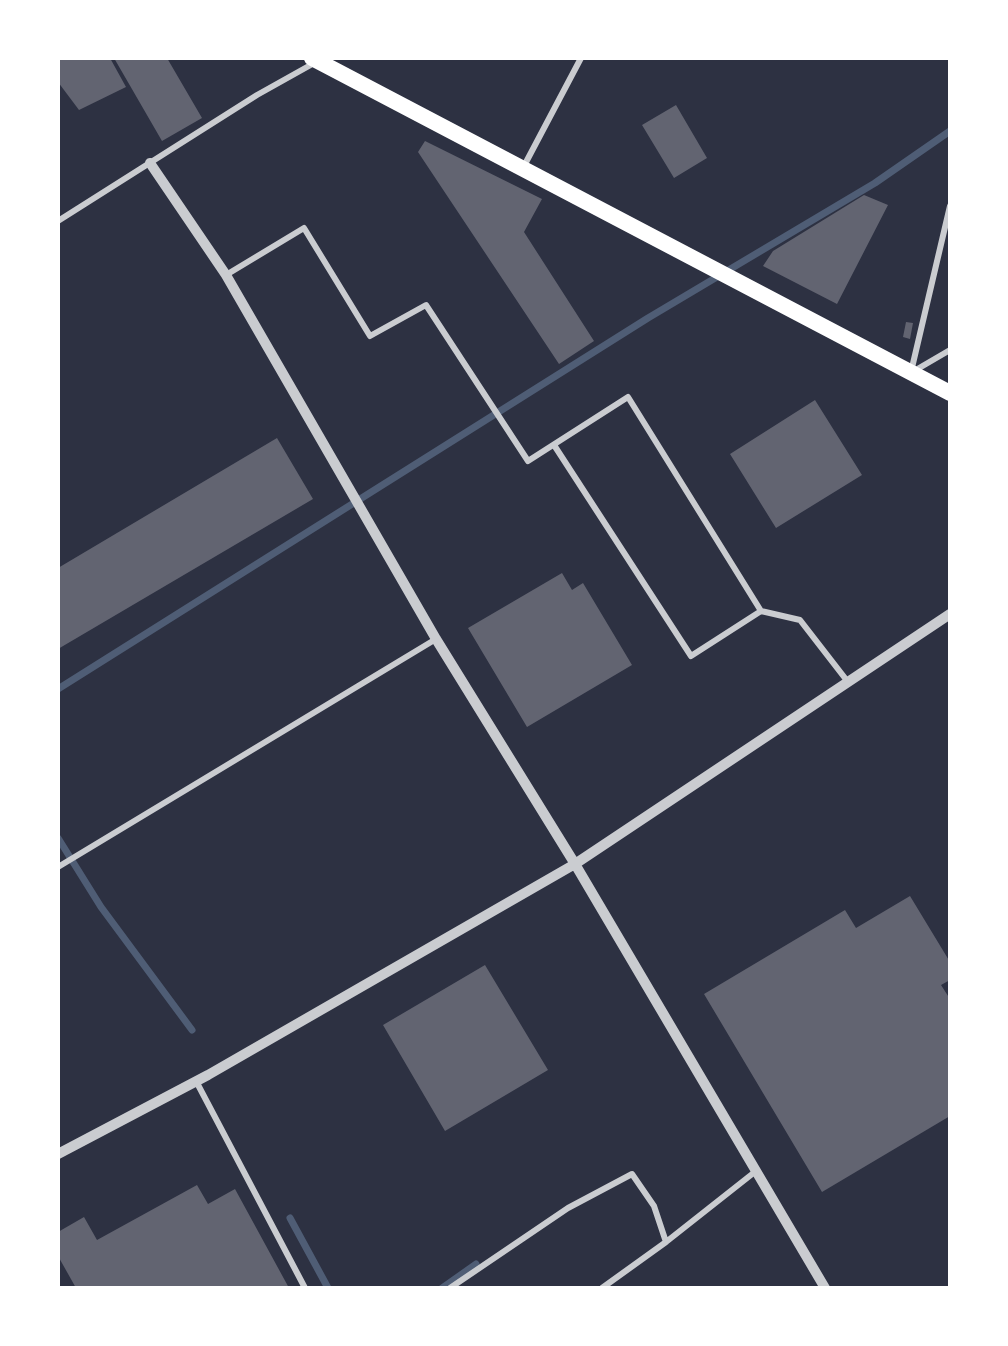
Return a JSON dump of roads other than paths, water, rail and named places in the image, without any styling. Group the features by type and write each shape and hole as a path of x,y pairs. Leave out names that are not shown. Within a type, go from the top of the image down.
{"highway":[{"path":"316,59 522,170 950,393"}],"street":[{"path":"522,170 581,58"},
{"path":"58,220 316,59"},
{"path":"150,163 226,275 436,639 575,864 825,1287"},
{"path":"911,373 950,206"},
{"path":"226,275 304,228 370,336 426,305 528,461 628,397 760,611 800,620 848,682"},
{"path":"911,373 950,350"},
{"path":"554,445 691,656 760,611"},
{"path":"58,1154 196,1081 575,864 950,614"},
{"path":"58,867 436,639"},
{"path":"196,1081 305,1287"},
{"path":"602,1287 666,1242 756,1171"},
{"path":"450,1287 568,1208 632,1174 654,1206 666,1242"}],"waterway":[{"path":"58,689 648,318 875,183 950,131"},
{"path":"58,838 101,907 192,1030"},
{"path":"290,1218 328,1288"},
{"path":"442,1288 476,1264"}]}
